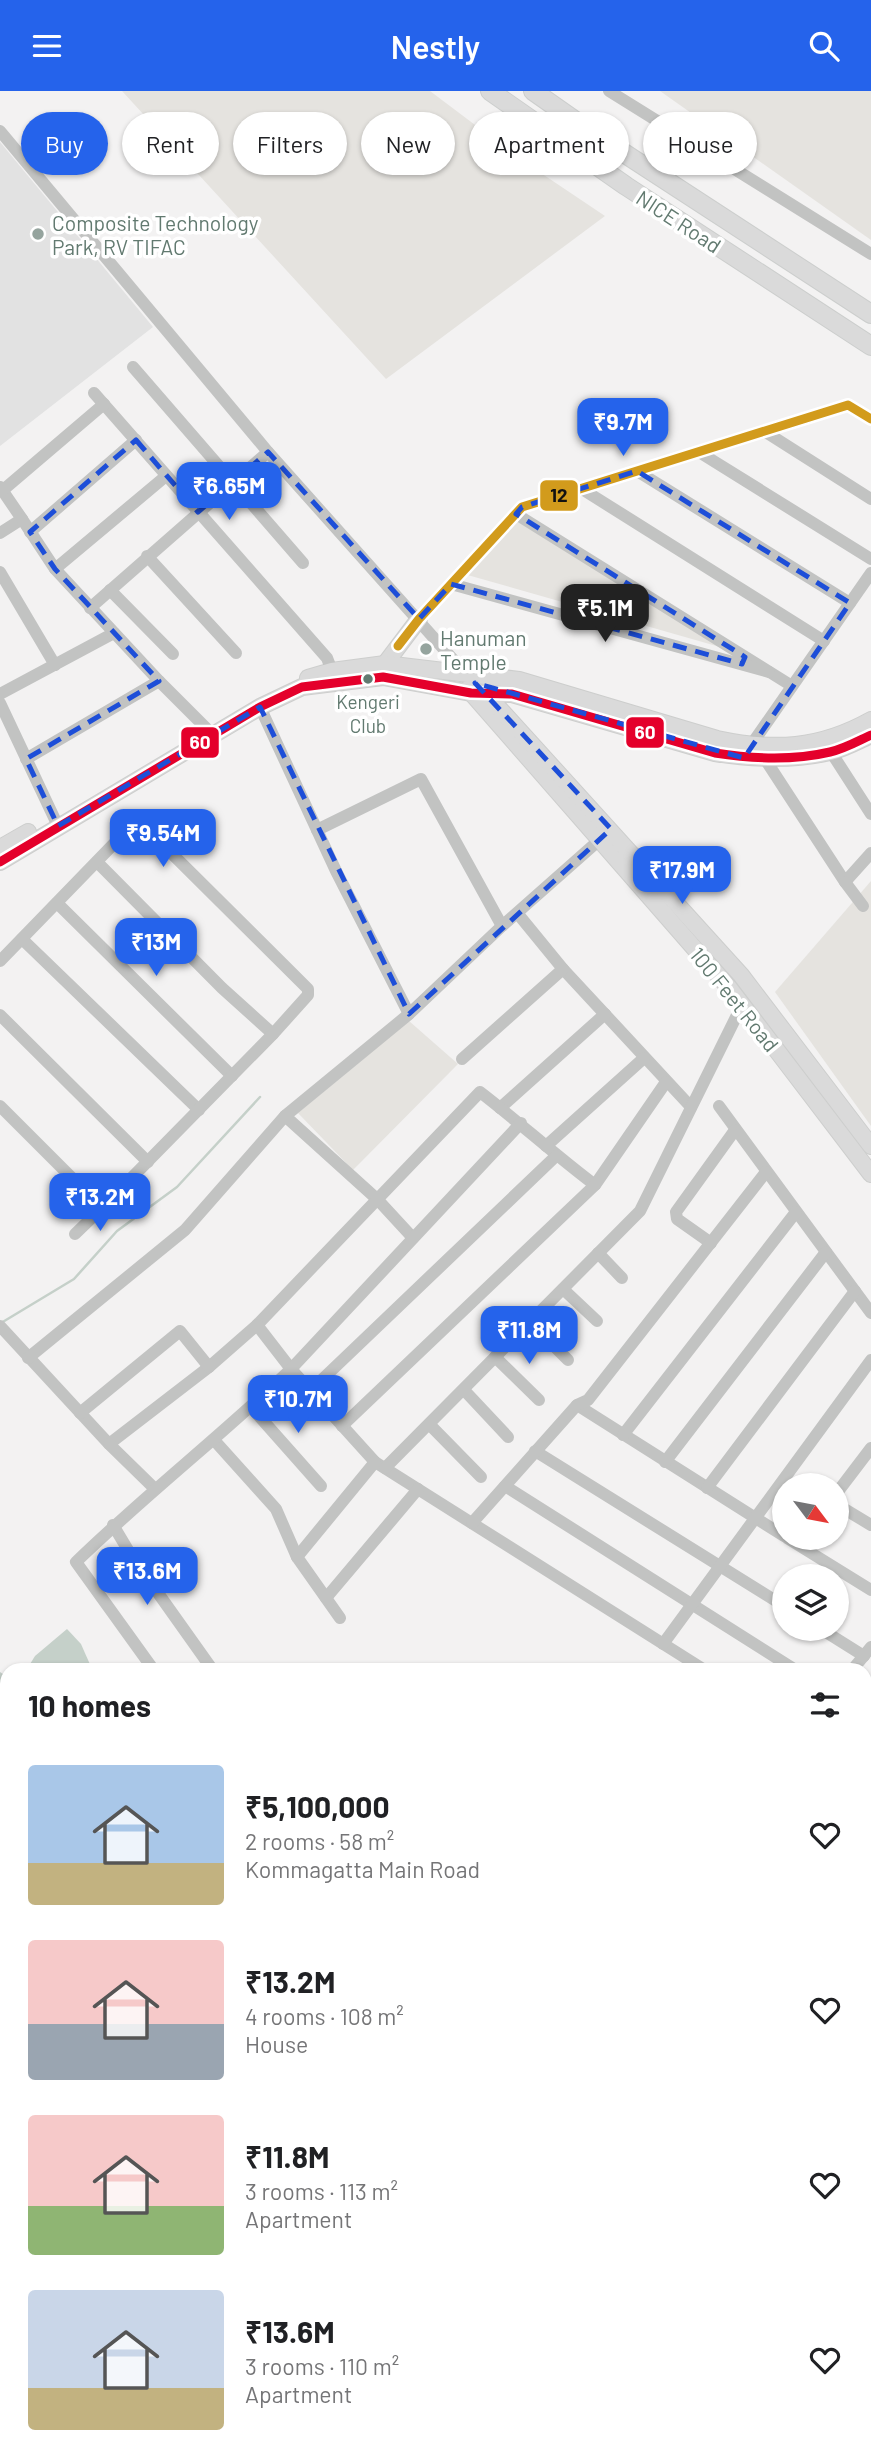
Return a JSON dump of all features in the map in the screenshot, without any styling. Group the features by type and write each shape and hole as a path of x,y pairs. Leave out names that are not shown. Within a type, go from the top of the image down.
{"highway":[{"name":"NICE Road","path":"490,91 595,165 871,346"},
{"name":"NICE Road","path":"533,91 871,314"}],"main road":[{"path":"384,671 419,619"},
{"path":"0,862 56,822 257,699 299,680 332,671 459,673 519,680 756,752 841,736 871,720"},
{"path":"0,848 56,822 260,707 302,687 384,671 478,693 512,694 715,753 831,752 871,734"},
{"name":"100 Feet Road","path":"459,673 605,834 747,982 871,1146"},
{"name":"100 Feet Road","path":"605,834 742,1005 871,1174"}],"street":[{"path":"608,91 871,254"},
{"path":"0,131 268,452 419,619 459,673"},
{"path":"133,367 303,563"},
{"path":"94,393 327,658 332,671"},
{"path":"104,404 1,489 55,569 207,729"},
{"path":"419,619 522,507 848,405 871,419"},
{"path":"764,431 871,499"},
{"path":"30,532 136,440"},
{"path":"90,608 268,452"},
{"path":"699,452 871,559"},
{"path":"637,471 850,603"},
{"path":"55,569 166,477"},
{"path":"582,488 824,641"},
{"path":"516,514 792,686"},
{"path":"0,533 22,519"},
{"path":"148,556 236,653"},
{"path":"0,572 55,665"},
{"path":"863,906 756,752 792,686 871,573"},
{"path":"451,584 769,672"},
{"path":"110,590 173,654"},
{"path":"0,694 114,633"},
{"path":"26,758 159,681"},
{"path":"0,703 56,822"},
{"path":"260,707 390,980 409,1014"},
{"path":"831,752 871,814"},
{"path":"317,829 421,779 502,926"},
{"path":"0,961 134,823 140,823 308,989 308,995 273,1034 75,1234"},
{"path":"28,1358 185,1230 285,1116 409,1014 605,834"},
{"path":"845,882 871,853"},
{"path":"97,862 222,988 273,1034"},
{"path":"57,903 232,1076"},
{"path":"518,913 563,969 691,1107"},
{"path":"22,939 199,1110"},
{"path":"461,1059 563,969"},
{"path":"297,1557 380,1465 430,1425 640,1211 742,1005"},
{"path":"500,1108 604,1014"},
{"path":"0,1015 148,1162"},
{"path":"546,1146 644,1058"},
{"path":"342,1426 595,1185 666,1082"},
{"path":"109,1444 209,1367 257,1325 480,1092 595,1185"},
{"path":"0,1106 102,1208"},
{"path":"719,1106 871,1313"},
{"path":"285,1116 378,1200 413,1238"},
{"path":"149,1663 76,1562 154,1488 214,1440 291,1369 521,1123"},
{"path":"711,1243 677,1219 676,1212 735,1129"},
{"path":"310,1391 556,1156"},
{"path":"472,1523 577,1405 588,1400 766,1172"},
{"path":"623,1435 796,1212"},
{"path":"665,1462 825,1252"},
{"path":"598,1253 622,1278"},
{"path":"563,1289 597,1321"},
{"path":"707,1488 855,1291"},
{"path":"530,1322 568,1360"},
{"path":"257,1325 310,1391 380,1465 693,1663"},
{"path":"0,1326 109,1444 154,1488"},
{"path":"80,1413 180,1331 209,1367"},
{"path":"495,1357 539,1399"},
{"path":"663,1644 871,1360"},
{"path":"464,1390 508,1437"},
{"path":"577,1405 772,1529"},
{"path":"251,1407 321,1486"},
{"path":"430,1425 481,1477"},
{"path":"214,1440 276,1509 297,1557 340,1618"},
{"path":"849,1477 871,1448"},
{"path":"535,1451 772,1598"},
{"path":"505,1486 784,1663"},
{"path":"326,1598 418,1489"},
{"path":"849,1512 871,1525"},
{"path":"113,1525 131,1555 208,1663"},
{"path":"815,1551 871,1590"},
{"path":"846,1641 867,1651"}],"highlighted area":[{"path":"136,440 198,512 268,452 419,619 451,584 742,664 745,657 516,514 522,507 637,471 850,603 744,758 475,683 611,829 409,1014 260,707 58,826 26,759 159,681 55,569 30,532"}],"shaded area":[{"path":"122,91 430,91 469,120 469,175 544,175 605,216 386,379 199,175 219,175 219,112 141,112"},
{"path":"660,91 871,91 871,240 757,159 757,112 690,112"},
{"name":"Composite Technology Park, RV TIFAC","path":"0,142 21,167 21,175 27,175 153,327 0,446"},
{"path":"517,521 720,647 464,574"},
{"path":"871,881 871,1126 775,992"},
{"path":"409,1021 458,1064 353,1170 298,1113"},
{"path":"67,1629 81,1644 89,1663 31,1663 35,1656"}],"waterway":[{"path":"1,1323 74,1279 117,1231 177,1187 260,1097"}],"transit line":[{"name":"12","path":"398,646 419,619 522,507 848,405 871,419"},
{"name":"60","path":"0,862 260,707 302,687 383,677 471,693 512,694 715,753 744,757 787,758 816,755 840,749 871,735"}],"place":[{"name":"Composite Technology Park, RV TIFAC","path":"38,234"},
{"name":"Hanuman Temple","path":"426,649"},
{"name":"Kengeri Club","path":"368,679"}]}
